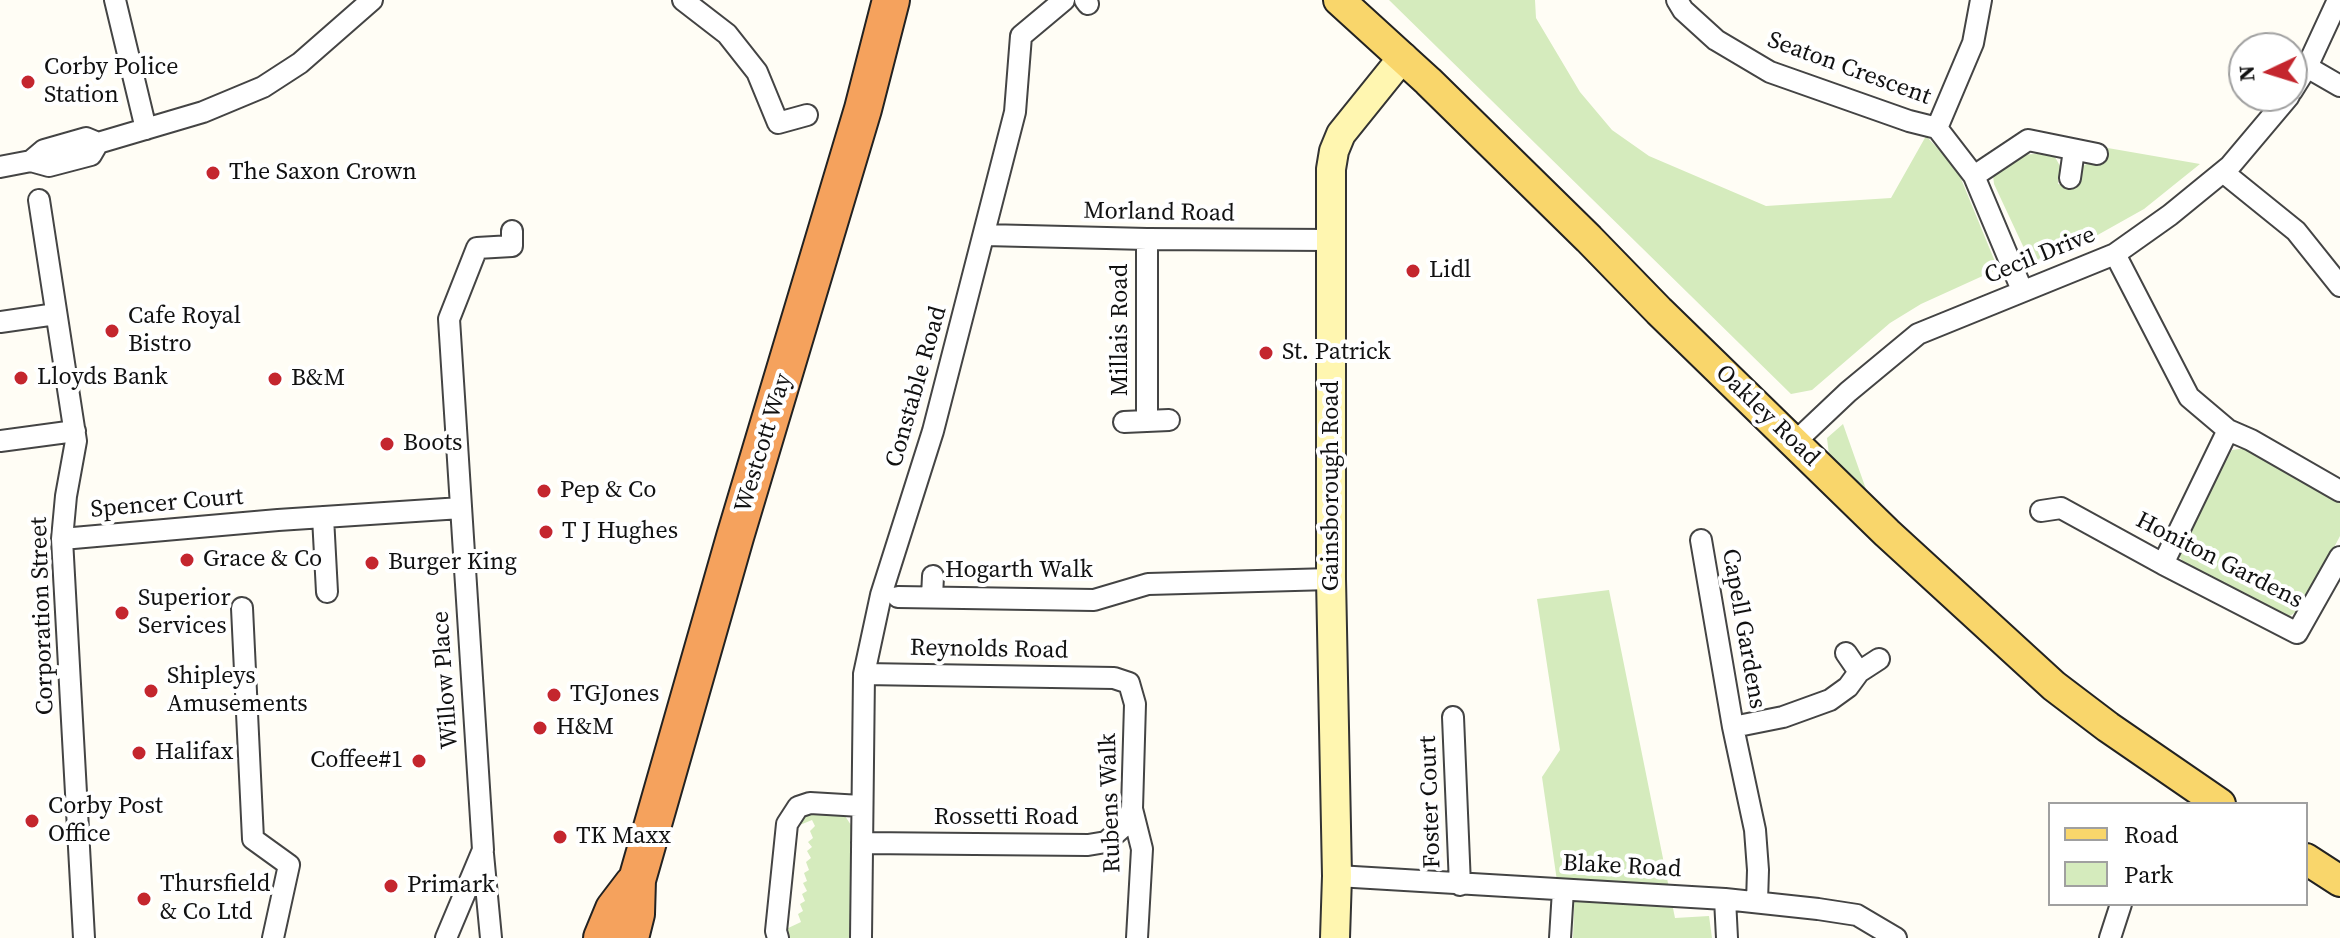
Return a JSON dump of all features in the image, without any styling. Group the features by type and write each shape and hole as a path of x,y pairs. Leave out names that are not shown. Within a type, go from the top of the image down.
{"highway":[{"name":"Westcott Way","path":"630,938 636,914 637,880 892,2"},
{"name":"Westcott Way","path":"602,938 614,909 637,880"}],"main road":[{"name":"Oakley Road","path":"1339,0 1403,57 1887,533 2054,686 2217,802"},
{"path":"2308,860 2340,881"}],"street":[{"path":"115,0 146,129"},
{"path":"0,167 31,161 49,166 91,155 98,143 203,112 263,87 300,63 372,0"},
{"path":"683,0 727,34 757,72 778,123 807,115"},
{"name":"Constable Road","path":"861,938 864,674 881,595 933,431 985,235 1015,112 1021,36 1064,0"},
{"name":"Seaton Crescent","path":"1677,0 1683,10 1716,40 1770,72 1937,128 1974,176 2022,290"},
{"path":"1937,128 1973,43 1981,0"},
{"path":"2308,65 2336,1"},
{"name":"Gainsborough Road","path":"1335,938 1331,169 1341,134 1403,57"},
{"path":"2308,68 2340,86"},
{"name":"Cecil Drive","path":"1794,443 1848,392 1918,334 2115,254 2223,172 2275,112"},
{"path":"1974,176 2028,140 2097,154"},
{"path":"2070,178 2074,150"},
{"path":"2223,172 2296,231 2340,286"},
{"name":"Corporation Street","path":"39,200 76,441 62,539 84,938"},
{"name":"Morland Road","path":"985,235 1331,240"},
{"name":"Willow Place","path":"491,938 449,319 477,248 504,236"},
{"name":"Millais Road","path":"1147,239 1147,420"},
{"path":"2115,254 2189,397 2228,430 2340,491"},
{"path":"0,322 56,314"},
{"path":"1124,422 1169,420"},
{"path":"2163,564 2228,430"},
{"path":"0,441 75,431"},
{"name":"Spencer Court","path":"62,539 461,508"},
{"name":"Honiton Gardens","path":"2041,511 2061,508 2297,633 2340,557"},
{"path":"323,517 327,592"},
{"name":"Capell Gardens","path":"1701,540 1733,727 1755,830 1757,902"},
{"path":"932,597 933,576"},
{"name":"Hogarth Walk","path":"898,597 1094,600 1148,584 1331,579"},
{"path":"242,608 253,839 289,865 273,938"},
{"path":"1846,653 1859,672"},
{"name":"Capell Gardens","path":"1733,727 1783,717 1830,700 1848,687 1859,672 1879,659"},
{"name":"Reynolds Road","path":"864,674 1114,678"},
{"name":"Rubens Walk","path":"1114,678 1129,683 1135,704 1132,809 1142,849 1137,938"},
{"name":"Foster Court","path":"1453,717 1460,885"},
{"path":"778,938 776,931 787,824 798,807 810,803 861,806"},
{"name":"Rossetti Road","path":"862,843 1088,845 1106,842 1125,825 1132,809"},
{"name":"Willow Place","path":"446,938 483,850"},
{"name":"Blake Road","path":"1337,876 1757,902 1857,915 1896,938"},
{"path":"1560,938 1563,890"},
{"path":"1725,899 1727,938"},
{"path":"2110,938 2120,906"}],"green space":[{"path":"1389,0 1535,0 1536,18 1580,92 1612,130 1649,156 1766,206 1891,198 1926,136 1957,169 1998,269 1921,304 1890,323 1812,390 1791,394"},
{"path":"2102,147 2200,164 2144,209 2078,246 2038,264 2030,261 1994,184 1993,175 2021,155 2048,153 2055,157 2060,166 2058,184 2076,187 2080,168 2093,160"},
{"path":"1843,424 1867,492 1865,494 1829,455 1827,438"},
{"path":"2247,448 2340,502 2340,536 2303,607 2287,618 2184,563 2179,556 2184,538 2232,450"},
{"path":"1609,590 1675,918 1709,916 1712,938 1573,938 1575,883 1557,881 1542,777 1560,750 1537,599"},
{"path":"806,812 838,812 851,825 850,938 781,938 784,930 801,922 798,914 803,911 800,904 805,901 802,894 807,891 803,883 807,881 804,873 809,870 806,862 811,858 807,851 812,847 808,842 813,838 810,831 815,826 812,820 795,827"}],"place":[{"name":"Corby Police Station","path":"28,82"},
{"name":"The Saxon Crown","path":"213,173"},
{"name":"Lidl","path":"1413,271"},
{"name":"Cafe Royal Bistro","path":"112,331"},
{"name":"St. Patrick","path":"1266,353"},
{"name":"Lloyds Bank","path":"21,378"},
{"name":"B&M","path":"275,379"},
{"name":"Boots","path":"387,444"},
{"name":"Pep & Co","path":"544,491"},
{"name":"T J Hughes","path":"546,532"},
{"name":"Grace & Co","path":"187,560"},
{"name":"Burger King","path":"372,563"},
{"name":"Superior Services","path":"122,613"},
{"name":"Shipleys Amusements","path":"151,691"},
{"name":"TGJones","path":"554,695"},
{"name":"H&M","path":"540,728"},
{"name":"Halifax","path":"139,753"},
{"name":"Coffee#1","path":"419,761"},
{"name":"Corby Post Office","path":"32,821"},
{"name":"TK Maxx","path":"560,837"},
{"name":"Primark","path":"391,886"},
{"name":"Thursfield & Co Ltd","path":"144,899"}]}
